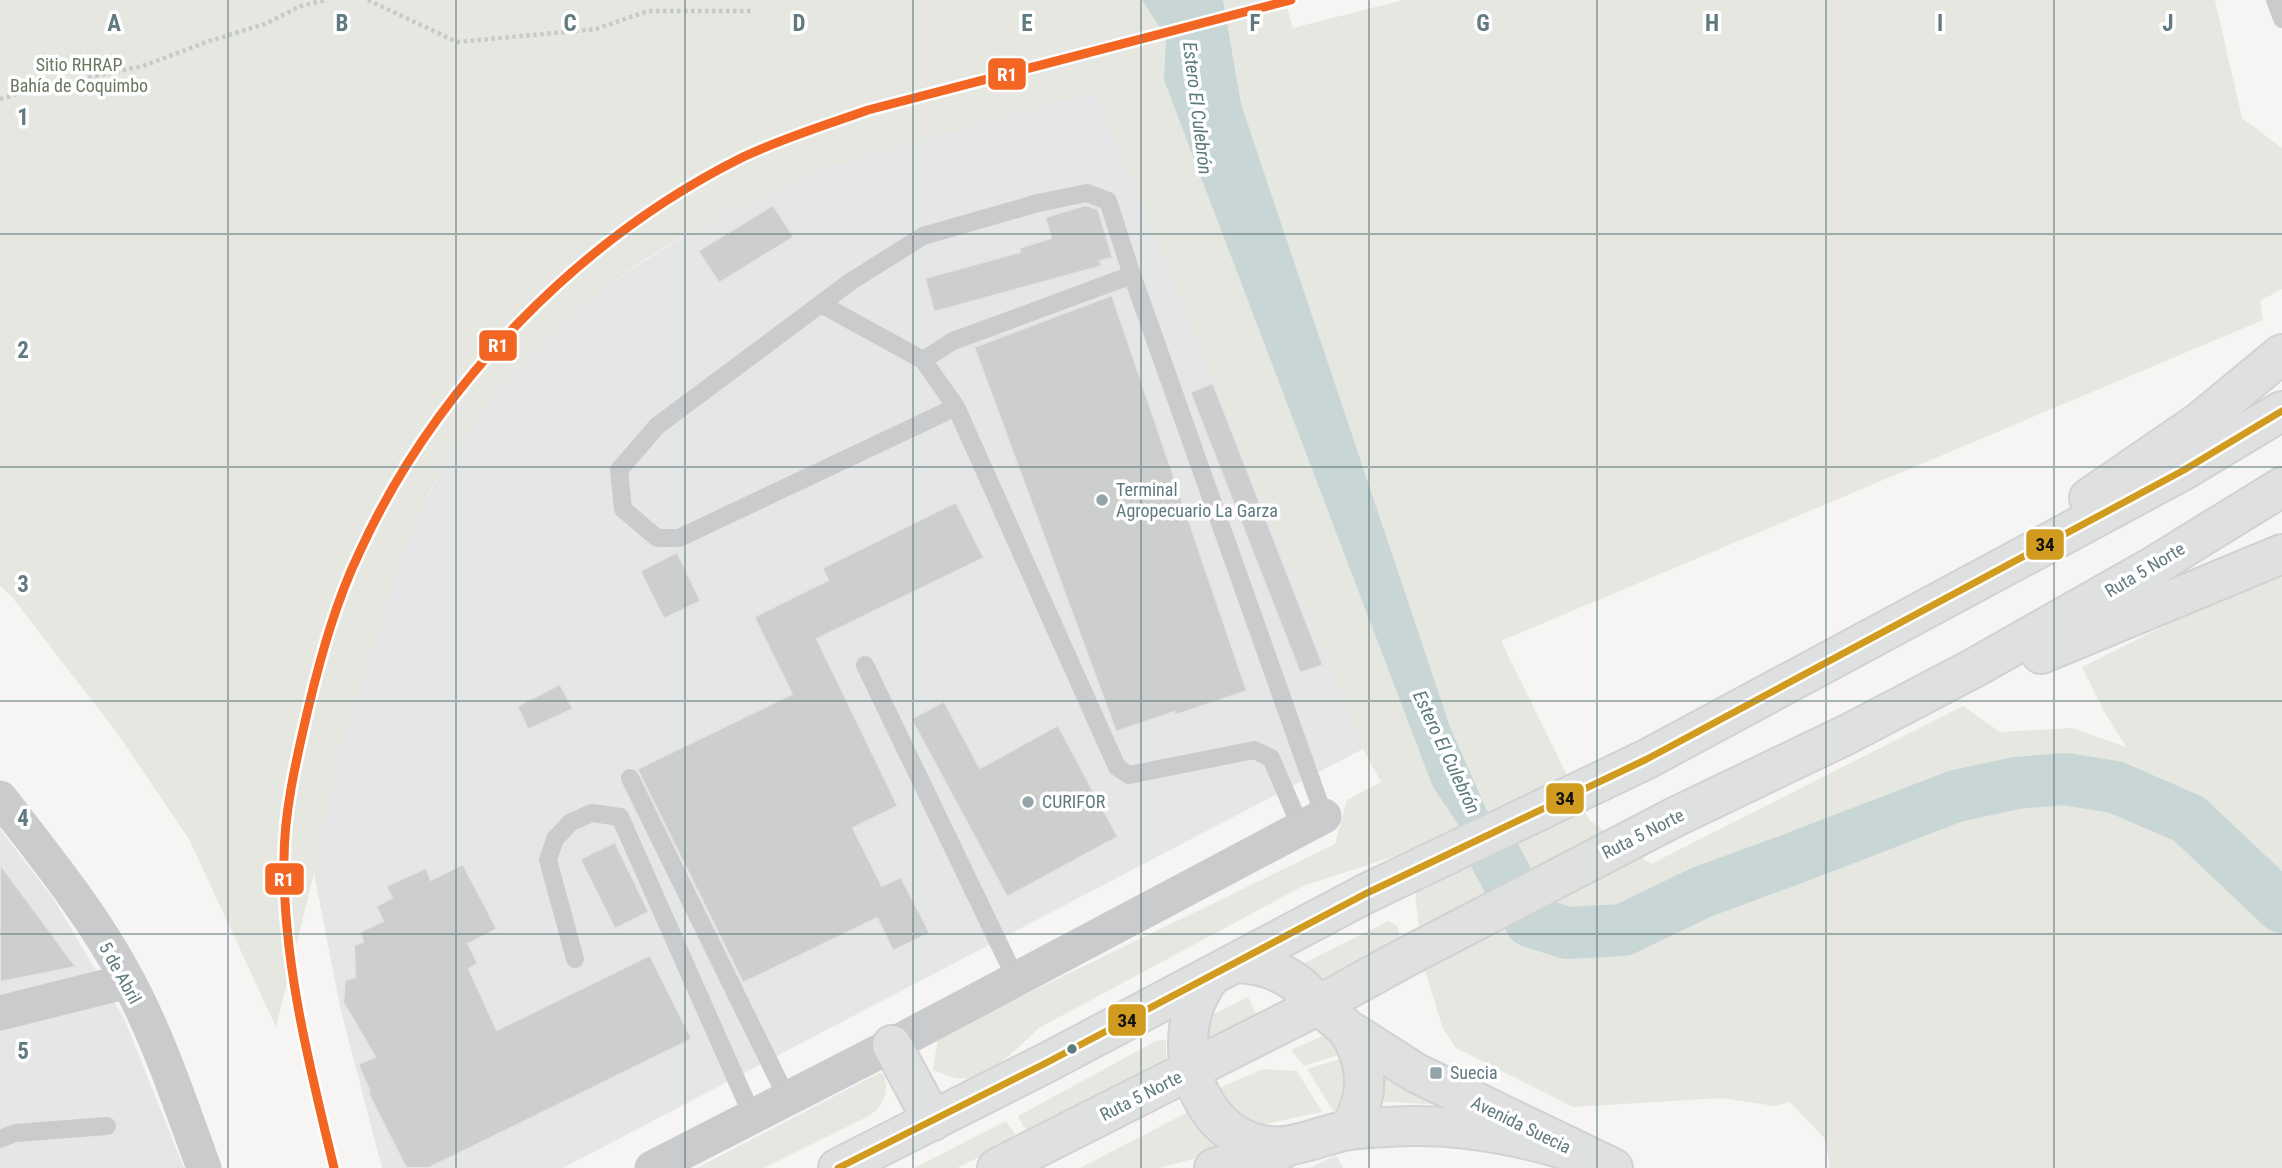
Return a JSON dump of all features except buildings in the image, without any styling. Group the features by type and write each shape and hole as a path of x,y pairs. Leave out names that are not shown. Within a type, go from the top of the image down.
{"main road":[{"path":"1972,585 2102,488 2201,421 2282,354"},
{"path":"838,1168 1366,894 1647,759 2184,470 2282,411"},
{"name":"Ruta 5 Norte","path":"997,1168 1190,1072 1677,816 1848,734 2048,627 2154,566 2282,486"},
{"path":"1848,734 2282,554"},
{"name":"Avenida Suecia","path":"1223,970 1252,964 1281,973 1308,992 1347,1030 1416,1073 1597,1161"},
{"path":"1190,1072 1188,1026 1200,992 1223,970"},
{"path":"1347,1030 1357,1044 1363,1061 1366,1084 1357,1116 1349,1130"},
{"path":"892,1045 933,1121"},
{"name":"Avenida Suecia","path":"1190,1072 1209,1111 1222,1125 1251,1143 1268,1147 1286,1148 1349,1130 1427,1126 1466,1128 1531,1140 1597,1161"},
{"path":"1214,1168 1286,1148"}],"street":[{"name":"5 de Abril","path":"0,798 68,885 128,981 173,1086 204,1168"},
{"path":"652,1168 892,1045 1313,822"},
{"path":"0,1013 128,981"}],"lane":[{"path":"2275,0 2282,19"},
{"path":"956,407 679,538 657,538 623,509 619,470 657,426 850,282 923,236 1038,203 1087,193 1108,201 1313,822"},
{"path":"923,360 953,341 1132,275"},
{"path":"821,304 923,360 956,407 1117,766 1129,775 1254,750 1271,758 1313,822"},
{"path":"865,665 1016,979"},
{"path":"630,778 787,1098"},
{"path":"575,959 548,860 555,839 571,822 592,813 620,817 752,1115"},
{"path":"0,1139 15,1133 107,1126"}],"path":[{"path":"0,99 45,86 143,66 209,41 265,24 301,6 326,0"},
{"path":"368,0 457,42 596,29 648,11 752,11"}],"shaded area":[{"path":"1095,90 1363,749 563,1168 382,1168 340,1007 314,873 343,738 393,583 409,537 429,494 454,451 499,389 561,325 600,292 641,263 724,212 813,171"},
{"path":"0,829 53,898 124,1018 184,1168 0,1168"},
{"path":"1336,1155 1343,1168 1310,1168"}],"green space":[{"name":"Sitio RHRAP Bahía de Coquimbo","path":"0,0 1285,0 1293,28 1403,0 2215,0 2242,118 2282,148 2282,289 2260,301 2263,320 1501,641 1589,820 1651,864 1963,706 2000,732 2072,728 2126,747 2106,715 2082,667 2282,567 2282,1168 1830,1168 1825,1139 1790,1102 1775,1106 1722,1098 1573,1107 1456,1048 1443,1029 1424,967 1416,903 1414,850 1303,886 1039,1028 1008,1057 981,1075 962,1079 933,1070 938,1037 1335,844 1347,800 1381,782 1363,749 1095,91 813,171 724,212 641,262 600,292 561,325 499,389 454,451 429,493 393,583 380,631 343,738 314,873 276,1027 189,839 117,733 12,597 0,586"},
{"path":"1389,921 1397,926 1400,938 1325,978 1300,965"},
{"path":"1248,997 1256,1013 1201,1043 1204,1022"},
{"path":"1325,1035 1342,1054 1304,1066 1291,1050"},
{"path":"1166,1040 1166,1060 1027,1133 1018,1116 1156,1041"},
{"path":"1344,1058 1345,1086 1334,1112 1307,1069"},
{"path":"1263,1069 1297,1071 1322,1112 1256,1126 1237,1117 1221,1094 1221,1087"},
{"path":"879,1073 884,1075 885,1093 882,1103 869,1116 764,1168 697,1168"},
{"path":"1378,1075 1445,1103 1445,1105 1372,1101"},
{"path":"1194,1109 1230,1149 1159,1168 1080,1168"},
{"path":"1006,1121 1018,1138 957,1168 914,1168"}],"water":[{"path":"1142,0 1223,0 1241,104 1450,727 1507,856 1530,921 1486,866 1433,787 1164,80 1166,40"}],"waterway":[{"name":"Estero El Culebrón","path":"1496,858 1530,921 1567,933 1623,930 1702,892 1956,796 2016,783 2065,779 2115,787 2189,819 2282,907"}],"transit line":[{"name":"R1","path":"334,1168 300,1016 288,938 284,860 292,784 318,669 351,570 392,490 429,431 472,375 519,323 570,274 625,230 683,190 743,157 868,110 1291,0"},
{"name":"34","path":"838,1168 1046,1063 1365,894 1647,759 2184,470 2282,411"}],"place":[{"name":"Terminal Agropecuario La Garza","path":"1102,500"},
{"name":"CURIFOR","path":"1028,802"},
{"name":"Suecia","path":"1436,1073"}]}
